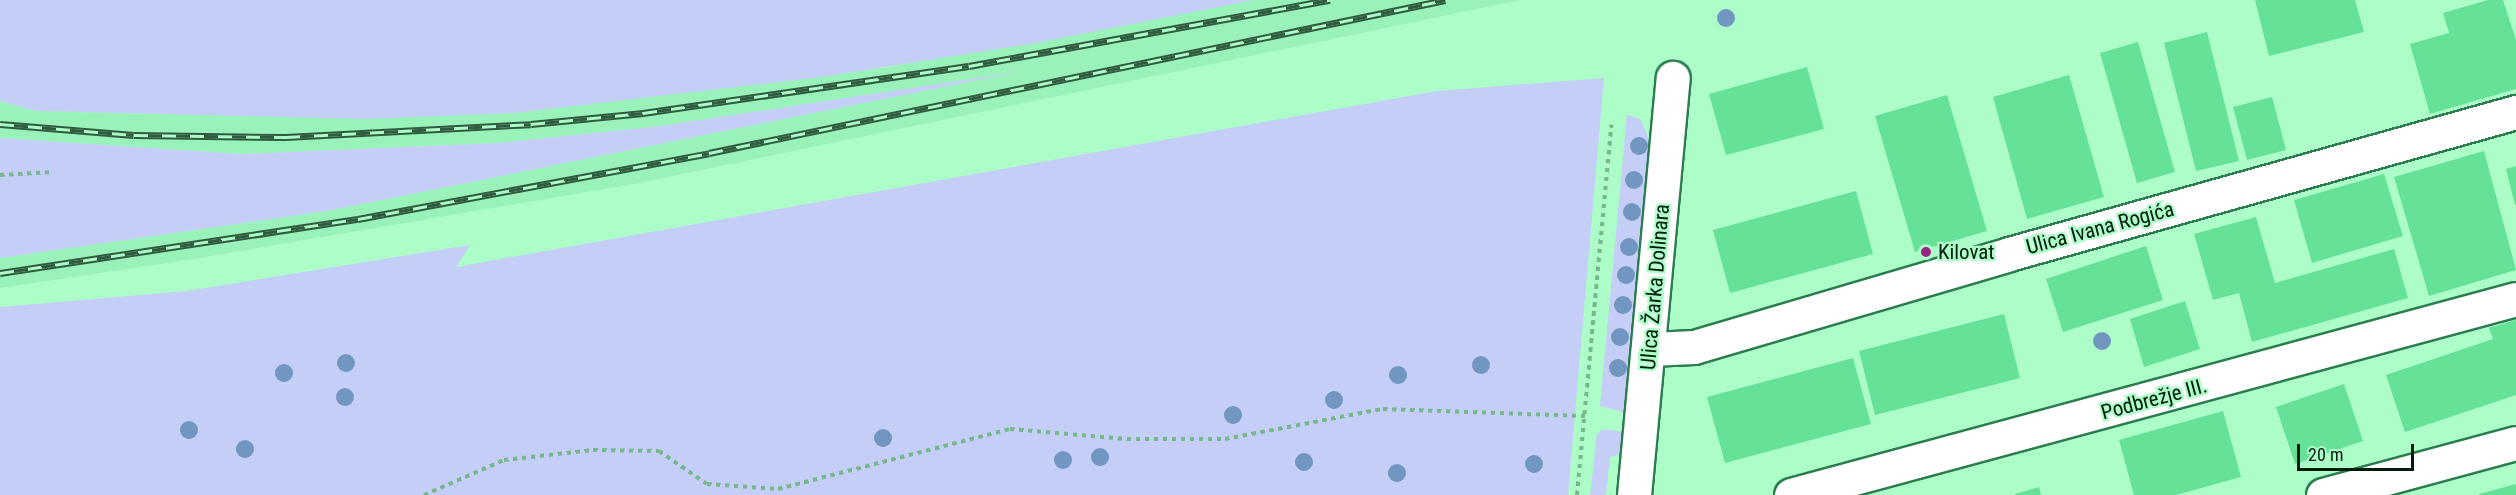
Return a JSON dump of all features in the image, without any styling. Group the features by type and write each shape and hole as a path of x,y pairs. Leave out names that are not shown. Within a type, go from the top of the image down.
{"street":[{"name":"Ulica Žarka Dolinara","path":"1634,495 1650,349 1673,78"},
{"name":"Ulica Ivana Rogića","path":"1650,349 1694,347 2008,254 2516,112"},
{"name":"Podbrežje III.","path":"1791,495 2516,299"},
{"path":"2323,495 2516,443"}],"path":[{"path":"1577,495 1611,125"},
{"path":"0,175 52,172"},
{"path":"424,495 504,460 593,450 659,451 707,484 778,489 1010,429 1127,439 1225,439 1383,410 1586,416"}],"shaded area":[{"path":"0,0 1253,0 1036,43 822,77 514,113 366,119 36,111 0,101"},
{"path":"1253,0 1520,0 634,184 187,260 0,288 0,258 327,211 1007,74 661,126 499,143 240,154 0,138 0,101 36,111 150,114 514,113 890,67"},
{"path":"1023,71 327,211 0,258 0,138 240,154 499,143 661,126"},
{"path":"1604,78 1568,495 0,495 0,307 187,291 470,245 456,267 1437,91"},
{"path":"1627,114 1641,120 1650,142 1626,413 1600,406"},
{"path":"1603,429 1624,432 1621,454 1610,457 1606,495 1590,495 1597,434"}],"building":[{"path":"2255,0 2355,0 2364,32 2269,56"},
{"path":"2488,0 2503,0 2516,40 2516,89 2430,114 2410,44 2449,33 2443,13"},
{"path":"2207,32 2239,161 2196,171 2164,43"},
{"path":"2138,42 2175,172 2137,183 2100,53"},
{"path":"1807,67 1824,129 1726,155 1709,94"},
{"path":"2069,75 2104,197 2027,219 1993,97"},
{"path":"1947,95 1987,231 1915,252 1875,116"},
{"path":"2272,97 2286,150 2247,160 2233,107"},
{"path":"2484,151 2516,270 2429,296 2394,177"},
{"path":"2516,166 2516,205 2515,205 2506,169"},
{"path":"2384,174 2403,236 2312,263 2294,200"},
{"path":"1856,191 1873,254 1730,293 1713,230"},
{"path":"2256,217 2275,283 2394,249 2408,298 2252,342 2239,293 2213,300 2194,234"},
{"path":"2146,246 2163,300 2063,332 2046,279"},
{"path":"2185,301 2200,349 2144,367 2130,319"},
{"path":"2004,314 2020,378 1875,415 1859,351"},
{"path":"2516,320 2516,395 2405,432 2386,375 2493,339 2489,328"},
{"path":"1853,358 1871,424 1725,463 1707,397"},
{"path":"2344,384 2363,441 2295,464 2276,407"},
{"path":"2223,411 2241,477 2176,495 2134,495 2119,440"},
{"path":"2516,484 2516,495 2479,495 2479,494"},
{"path":"2039,487 2041,495 2015,495 2015,494"}],"railway":[{"path":"0,124 134,135 286,137 531,124 643,113 969,66 1330,0"},
{"path":"0,273 358,219 709,153 1445,0"}],"place":[{"name":"Kilovat","path":"1926,252"}]}
